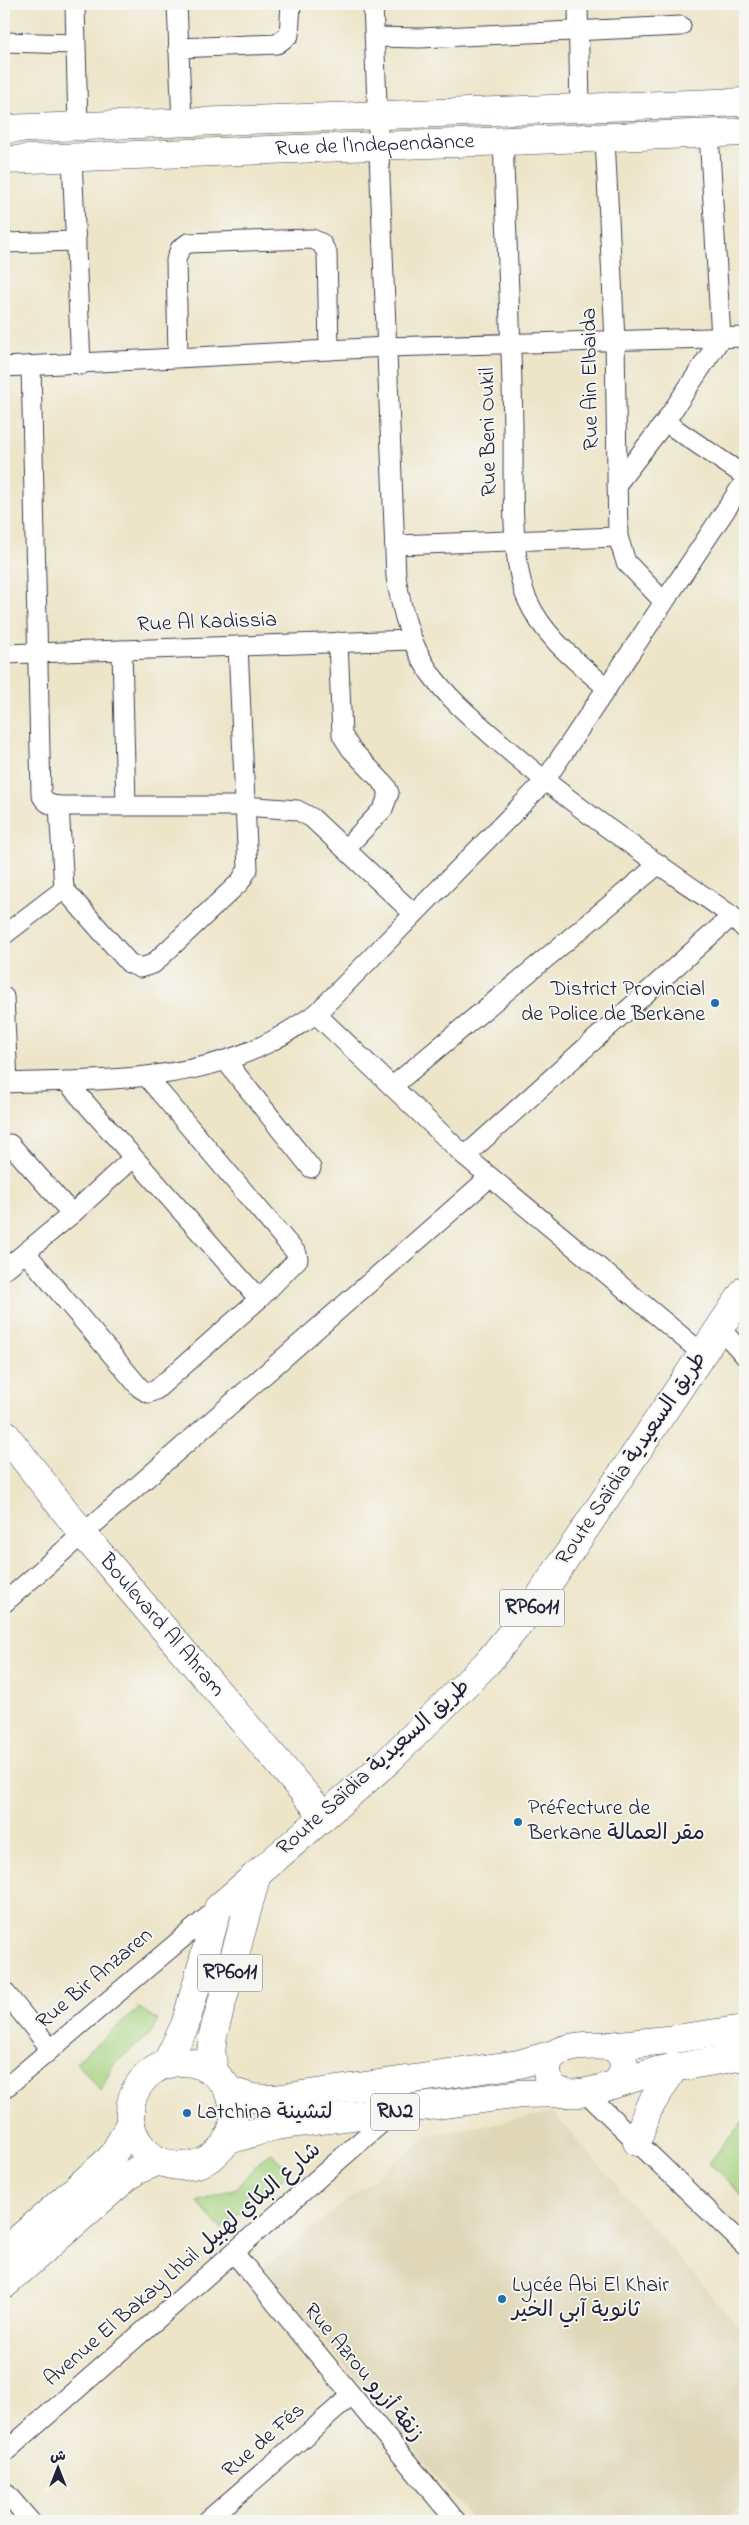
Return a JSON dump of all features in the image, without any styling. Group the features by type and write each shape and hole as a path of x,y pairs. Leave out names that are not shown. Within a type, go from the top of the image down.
{"main road":[{"name":"Rue de l'Independance","path":"4,129 745,102"},
{"name":"Rue de l'Independance","path":"4,160 745,132"},
{"name":"Route Saïdia طريق السعيدية","path":"218,1908 387,1762 463,1689 510,1636 546,1587 745,1290"},
{"name":"Boulevard Al Ahram","path":"4,1433 83,1534 324,1816"},
{"name":"Route Saïdia طريق السعيدية","path":"222,2082 211,2054 213,2035 257,1874"},
{"name":"RP6011","path":"166,2064 185,2025 218,1908"},
{"name":"RN2","path":"222,2082 232,2100 234,2121 226,2141 211,2156 192,2165 170,2164 160,2161 143,2149 132,2132 130,2121 131,2100 137,2086 147,2074 166,2064 187,2062 202,2066 222,2082 252,2098 274,2099 519,2064 568,2048 667,2040 745,2029"},
{"path":"610,2046 620,2053 624,2065 624,2073 615,2084"},
{"path":"554,2054 550,2060 547,2074 553,2087 575,2092"},
{"name":"RN2","path":"226,2141 276,2126 521,2094 575,2092 615,2084 675,2066 745,2056"},
{"path":"637,2142 652,2102 675,2066"},
{"name":"RN2","path":"4,2252 110,2158 125,2134 130,2121"},
{"path":"4,2285 137,2170 160,2161"}],"street":[{"path":"75,4 78,126"},
{"path":"177,4 182,123"},
{"path":"178,48 277,44 289,35 291,4"},
{"path":"374,4 396,577 400,602 412,640 430,672 452,700 544,782 732,916 745,929"},
{"path":"578,4 580,109"},
{"path":"374,37 420,38 681,26"},
{"path":"4,42 75,44"},
{"path":"617,484 665,422 720,338 709,134"},
{"name":"Rue Ain Elbaida","path":"604,138 615,340 618,537 626,562 664,602"},
{"name":"Rue Beni Oukil","path":"503,142 511,342 515,540 520,582 536,617 550,638 607,688"},
{"path":"72,157 80,364"},
{"path":"178,357 176,260 180,249 188,243 312,239 320,243 327,253 329,350"},
{"path":"4,243 76,241"},
{"path":"4,367 386,347 511,342 745,337"},
{"path":"31,366 36,653 41,794 46,803 59,806 246,806 288,809 304,813 346,848 414,914"},
{"path":"665,422 745,476"},
{"path":"4,997 6,1083 147,1077 225,1060 270,1042 316,1014 544,782 745,481"},
{"path":"395,544 618,537"},
{"name":"Rue Al Kadissia","path":"4,654 412,640"},
{"path":"338,642 342,735 351,748 386,786 389,793 383,809 346,848"},
{"path":"59,806 64,889 129,962 140,968 153,964 244,876 248,863 238,646"},
{"path":"122,650 126,806"},
{"path":"394,1085 659,864"},
{"path":"4,935 64,889"},
{"path":"466,1156 732,916"},
{"path":"316,1014 394,1085 466,1156 703,1354"},
{"path":"225,1060 311,1168"},
{"path":"26,1253 140,1388 148,1393 156,1390 258,1299 298,1260 297,1254 147,1077"},
{"path":"66,1081 258,1299"},
{"path":"10,1144 72,1214"},
{"path":"4,1270 72,1214 133,1158"},
{"path":"4,1603 490,1177"},
{"path":"720,1328 745,1356"},
{"name":"Rue Bir Anzaren","path":"4,2089 50,2048 218,1908"},
{"path":"4,1991 50,2048"},
{"path":"575,2092 637,2142 745,2246"},
{"name":"Avenue El Bakay Lhbil شارع البكاي لهبيل","path":"4,2454 394,2112"},
{"name":"Rue Azrou زنقة أزرو","path":"234,2253 456,2521"},
{"name":"Rue de Fés","path":"207,2521 351,2396"},
{"path":"4,2491 30,2521"}],"shaded area":[{"name":"Lycée Abi El Khair ثانوية آبي الخير","path":"553,2112 745,2334 745,2503 725,2521 473,2521 264,2267 427,2136"}],"green space":[{"path":"139,2008 158,2020 151,2033 113,2065 101,2091 76,2062"},
{"path":"745,2118 745,2199 709,2163"},
{"path":"272,2153 289,2173 221,2229 197,2202 236,2188 262,2159"}],"place":[{"name":"District Provincial de Police de Berkane","path":"715,1003"},
{"name":"Préfecture de Berkane مقر العمالة","path":"518,1822"},
{"name":"Latchina لتشينة","path":"187,2113"},
{"name":"Lycée Abi El Khair ثانوية آبي الخير","path":"502,2299"}]}
